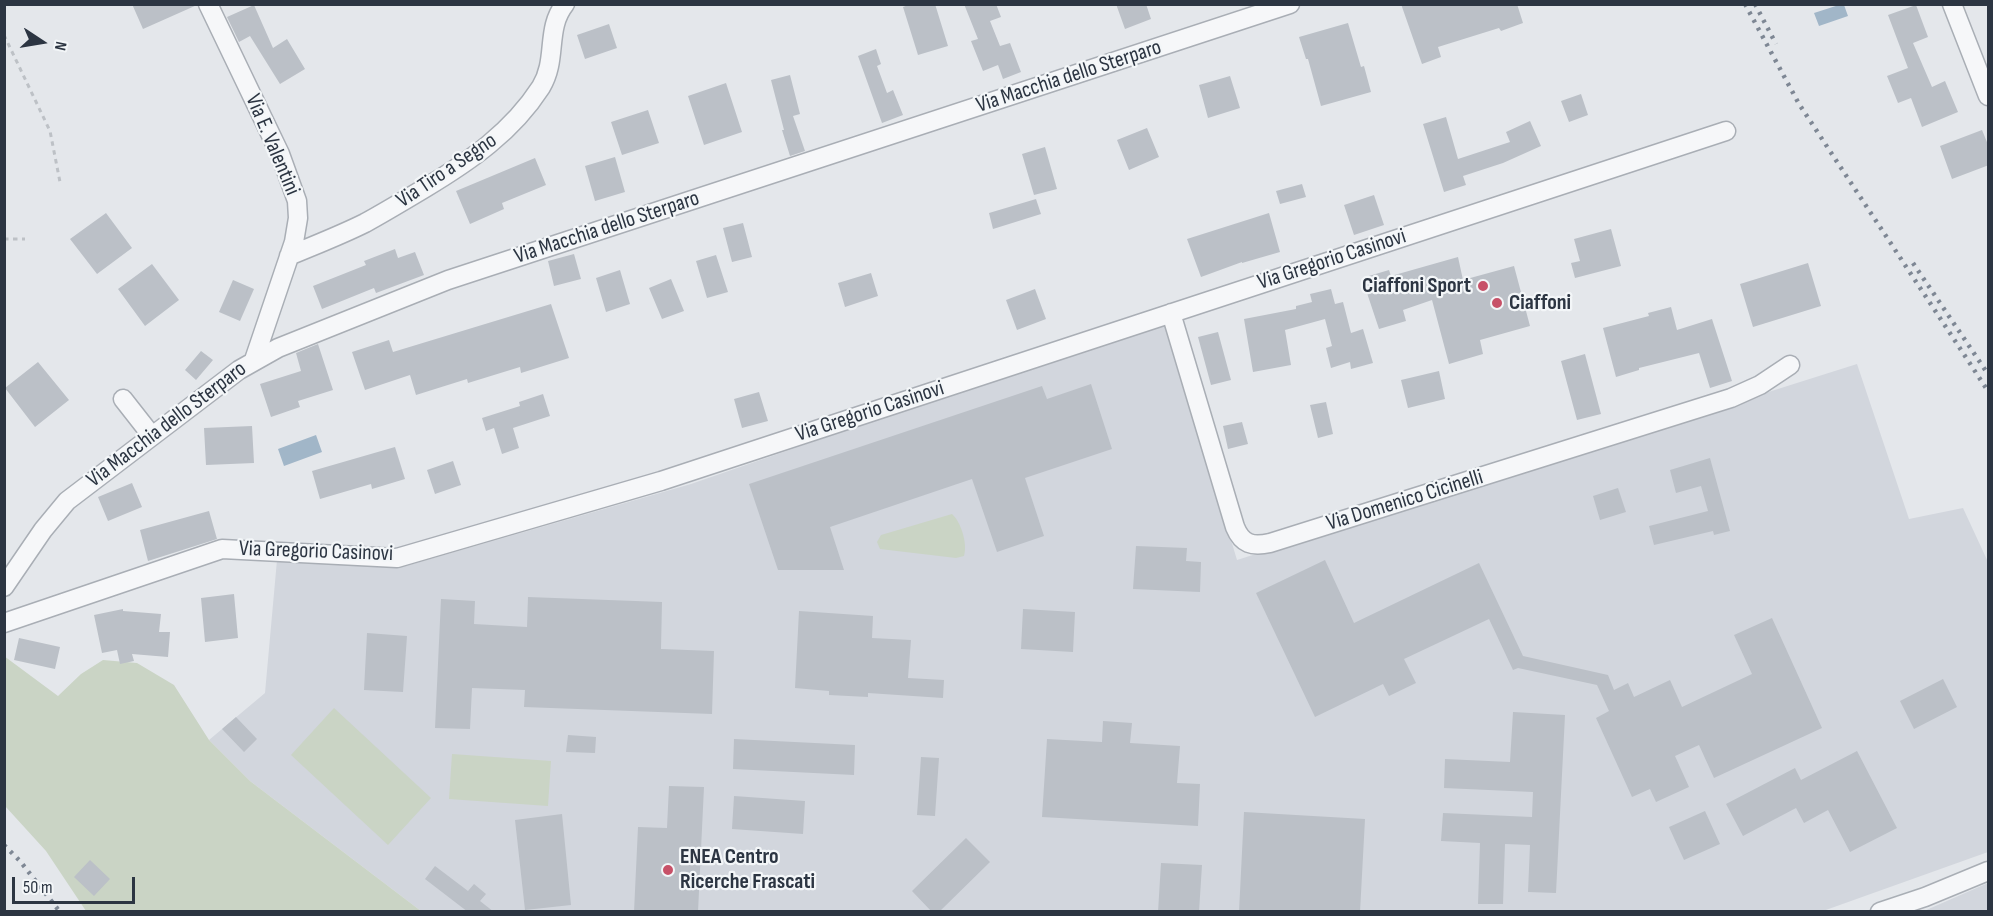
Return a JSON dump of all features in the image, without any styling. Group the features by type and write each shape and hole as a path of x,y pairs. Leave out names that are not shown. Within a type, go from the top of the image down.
{"street":[{"name":"Via E. Valentini","path":"208,4 280,154 297,201 298,218 289,256 254,360"},
{"name":"Via Tiro a Segno","path":"289,256 348,231 390,209 455,170 502,135 546,78 550,66 555,21 565,4"},
{"name":"Via Macchia dello Sterparo","path":"4,587 60,507 82,488 254,360 278,348 448,280 1290,4"},
{"path":"1952,4 1989,96"},
{"name":"Via Gregorio Casinovi","path":"4,623 222,549 397,558 661,481 1726,130"},
{"name":"Via Domenico Cicinelli","path":"1171,313 1235,527 1243,541 1253,545 1270,543 1731,398 1760,385 1790,365"},
{"path":"123,399 152,436"},
{"path":"1880,912 1925,897 1989,871"}],"path":[{"path":"4,35 50,132 60,183"},
{"path":"4,239 25,239"}],"shaded area":[{"path":"1165,320 1237,560 1857,364 1909,519 1963,508 1988,562 1988,852 1823,911 421,911 250,781 209,740 265,693 277,560 406,566 691,484"},
{"path":"1988,883 1988,911 1924,911"}],"green space":[{"path":"952,514 963,534 964,556 956,558 880,549 877,542 881,535"},
{"path":"4,656 58,696 81,674 103,660 137,663 174,685 209,740 250,781 421,911 86,911 46,851 5,806"},
{"path":"334,708 431,798 388,845 291,755"},
{"path":"452,754 551,761 548,806 449,799"}],"water":[{"path":"1844,5 1848,16 1819,26 1814,13"},
{"path":"316,435 322,452 284,466 278,449"}],"building":[{"path":"132,4 197,4 197,5 143,29"},
{"path":"911,4 935,4 948,46 918,55 903,7"},
{"path":"964,4 996,4 1001,17 990,21 1000,46 1010,43 1021,72 1003,79 998,65 983,71 971,41 978,39"},
{"path":"1116,4 1146,4 1151,19 1125,29"},
{"path":"1401,4 1517,4 1523,23 1438,47 1441,57 1422,64"},
{"path":"254,5 273,48 287,39 305,69 280,84 250,36 239,42 227,17"},
{"path":"1916,5 1928,37 1913,43 1932,87 1945,81 1958,112 1922,127 1911,98 1898,103 1887,76 1908,68 1888,15"},
{"path":"1348,23 1371,92 1321,106 1308,59 1306,59 1299,37"},
{"path":"609,24 617,48 585,59 577,35"},
{"path":"876,49 881,64 877,66 887,93 893,90 903,115 882,123 858,56"},
{"path":"790,75 800,114 793,116 805,151 790,156 771,80"},
{"path":"1230,76 1240,108 1208,118 1199,85"},
{"path":"726,83 742,132 704,145 688,96"},
{"path":"1581,94 1588,115 1569,122 1561,101"},
{"path":"648,110 659,143 622,155 611,122"},
{"path":"1446,117 1458,159 1510,142 1506,132 1530,121 1541,146 1503,163 1463,176 1466,185 1444,192 1423,124"},
{"path":"1147,128 1159,157 1129,170 1117,140"},
{"path":"1982,130 1989,147 1989,165 1952,179 1940,146"},
{"path":"1045,147 1057,189 1034,195 1022,154"},
{"path":"615,157 625,192 595,201 585,166"},
{"path":"535,158 546,185 502,203 504,209 470,224 456,191"},
{"path":"1302,184 1306,197 1280,204 1276,191"},
{"path":"1374,195 1384,225 1354,235 1344,205"},
{"path":"1036,199 1041,214 993,229 989,213"},
{"path":"106,213 132,248 97,274 70,239"},
{"path":"1269,213 1280,252 1242,262 1201,277 1187,239"},
{"path":"743,223 752,257 732,262 723,228"},
{"path":"1611,229 1621,266 1575,278 1571,263 1580,261 1574,239"},
{"path":"395,249 398,258 415,252 424,275 376,293 374,288 322,309 313,286 366,265 364,261"},
{"path":"574,254 581,279 554,286 548,261"},
{"path":"716,255 728,292 707,298 696,261"},
{"path":"1458,257 1463,280 1514,266 1530,326 1480,340 1483,354 1449,364 1432,300 1403,310 1406,321 1379,329 1362,278 1389,270 1391,276"},
{"path":"1808,263 1821,306 1753,327 1740,284"},
{"path":"152,264 179,300 145,326 118,289"},
{"path":"620,270 630,304 606,312 596,278"},
{"path":"871,273 878,296 845,307 838,283"},
{"path":"671,279 684,311 662,319 649,288"},
{"path":"233,280 254,289 240,321 219,312"},
{"path":"1035,289 1046,319 1017,330 1006,300"},
{"path":"1331,289 1335,304 1343,302 1351,333 1363,329 1373,363 1351,369 1350,362 1331,368 1326,348 1332,346 1325,319 1285,330 1291,365 1253,372 1244,319 1296,309 1296,306 1312,302 1310,294"},
{"path":"551,304 569,358 521,373 520,367 468,383 467,379 416,395 410,375 365,390 352,352 389,340 393,352"},
{"path":"1671,307 1677,330 1712,319 1732,381 1710,388 1699,353 1639,368 1639,370 1616,377 1603,328 1649,316 1648,313"},
{"path":"1218,332 1231,380 1211,385 1198,337"},
{"path":"318,344 333,390 298,401 300,407 271,417 260,384 301,371 296,353"},
{"path":"201,351 213,360 196,380 185,370"},
{"path":"1585,354 1601,414 1577,420 1561,361"},
{"path":"38,362 69,400 35,427 5,388"},
{"path":"1439,371 1445,399 1408,408 1401,380"},
{"path":"1091,384 1112,449 1025,478 1044,536 997,552 972,479 830,527 844,570 778,570 749,484 1042,386 1047,399"},
{"path":"759,392 768,421 742,428 734,399"},
{"path":"543,394 550,416 513,428 519,448 502,454 494,428 486,431 482,418 520,406 519,402"},
{"path":"1326,402 1333,434 1318,438 1310,405"},
{"path":"1242,422 1248,444 1228,449 1223,426"},
{"path":"252,426 254,463 206,465 204,428"},
{"path":"395,447 405,479 372,489 371,484 320,499 312,471"},
{"path":"1710,458 1730,531 1714,535 1713,531 1654,545 1649,526 1708,511 1701,486 1676,493 1670,470"},
{"path":"453,461 461,485 435,494 427,470"},
{"path":"132,483 142,507 108,521 98,497"},
{"path":"1618,488 1626,512 1600,520 1593,496"},
{"path":"209,511 217,539 148,561 140,530"},
{"path":"1136,546 1187,548 1186,561 1201,562 1200,592 1133,589"},
{"path":"1325,560 1354,623 1479,563 1523,656 1608,675 1614,690 1628,683 1634,697 1670,680 1682,707 1752,674 1734,635 1772,618 1822,728 1714,778 1699,745 1675,756 1689,787 1656,802 1650,789 1632,797 1596,718 1609,711 1597,685 1518,668 1513,670 1489,619 1404,659 1416,683 1389,696 1383,684 1315,717 1256,593"},
{"path":"234,594 238,638 205,642 201,598"},
{"path":"528,597 662,602 661,649 714,651 712,714 524,707 525,690 472,688 470,729 435,728 441,599 475,601 474,624 527,627"},
{"path":"123,609 123,611 161,614 159,632 170,632 168,657 132,654 134,661 120,664 117,650 102,653 94,615"},
{"path":"1023,609 1075,612 1073,652 1021,649"},
{"path":"799,611 873,616 872,638 911,640 908,678 944,680 943,698 868,693 868,697 829,695 829,691 795,688"},
{"path":"367,633 407,636 403,692 364,690"},
{"path":"19,638 60,647 55,669 14,660"},
{"path":"1943,679 1957,707 1914,729 1900,701"},
{"path":"1513,712 1565,715 1556,893 1528,892 1530,845 1505,844 1503,904 1478,904 1480,843 1441,841 1443,813 1532,817 1533,792 1444,788 1445,759 1510,762"},
{"path":"236,717 257,739 244,752 222,729"},
{"path":"1103,721 1132,723 1130,743 1180,746 1177,783 1200,784 1198,826 1042,817 1047,739 1102,742"},
{"path":"568,735 596,737 595,753 566,752"},
{"path":"734,739 855,745 854,775 733,769"},
{"path":"1857,751 1897,828 1850,852 1828,810 1804,823 1796,808 1743,836 1726,804 1795,768 1801,780"},
{"path":"921,757 939,758 935,816 917,815"},
{"name":"ENEA Centro Ricerche Frascati","path":"669,786 704,787 698,912 634,912 638,827 667,828"},
{"path":"734,796 805,801 803,834 732,829"},
{"path":"1705,811 1720,844 1684,860 1669,827"},
{"path":"1244,812 1365,819 1360,912 1239,912"},
{"path":"562,814 571,905 525,910 515,820"},
{"path":"966,838 990,862 939,912 932,912 912,891"},
{"path":"90,860 110,879 94,896 74,877"},
{"path":"1161,863 1202,865 1199,912 1158,912"},
{"path":"435,866 468,891 474,884 486,894 480,901 494,912 468,912 425,879"}],"railway":[{"path":"1745,4 1799,104 1988,391"},
{"path":"1755,4 1776,44"},
{"path":"1913,263 1988,374"},
{"path":"4,845 20,861 60,912"}],"place":[{"name":"Ciaffoni Sport","path":"1483,286"},
{"name":"Ciaffoni","path":"1497,303"},
{"name":"ENEA Centro Ricerche Frascati","path":"668,870"}]}
